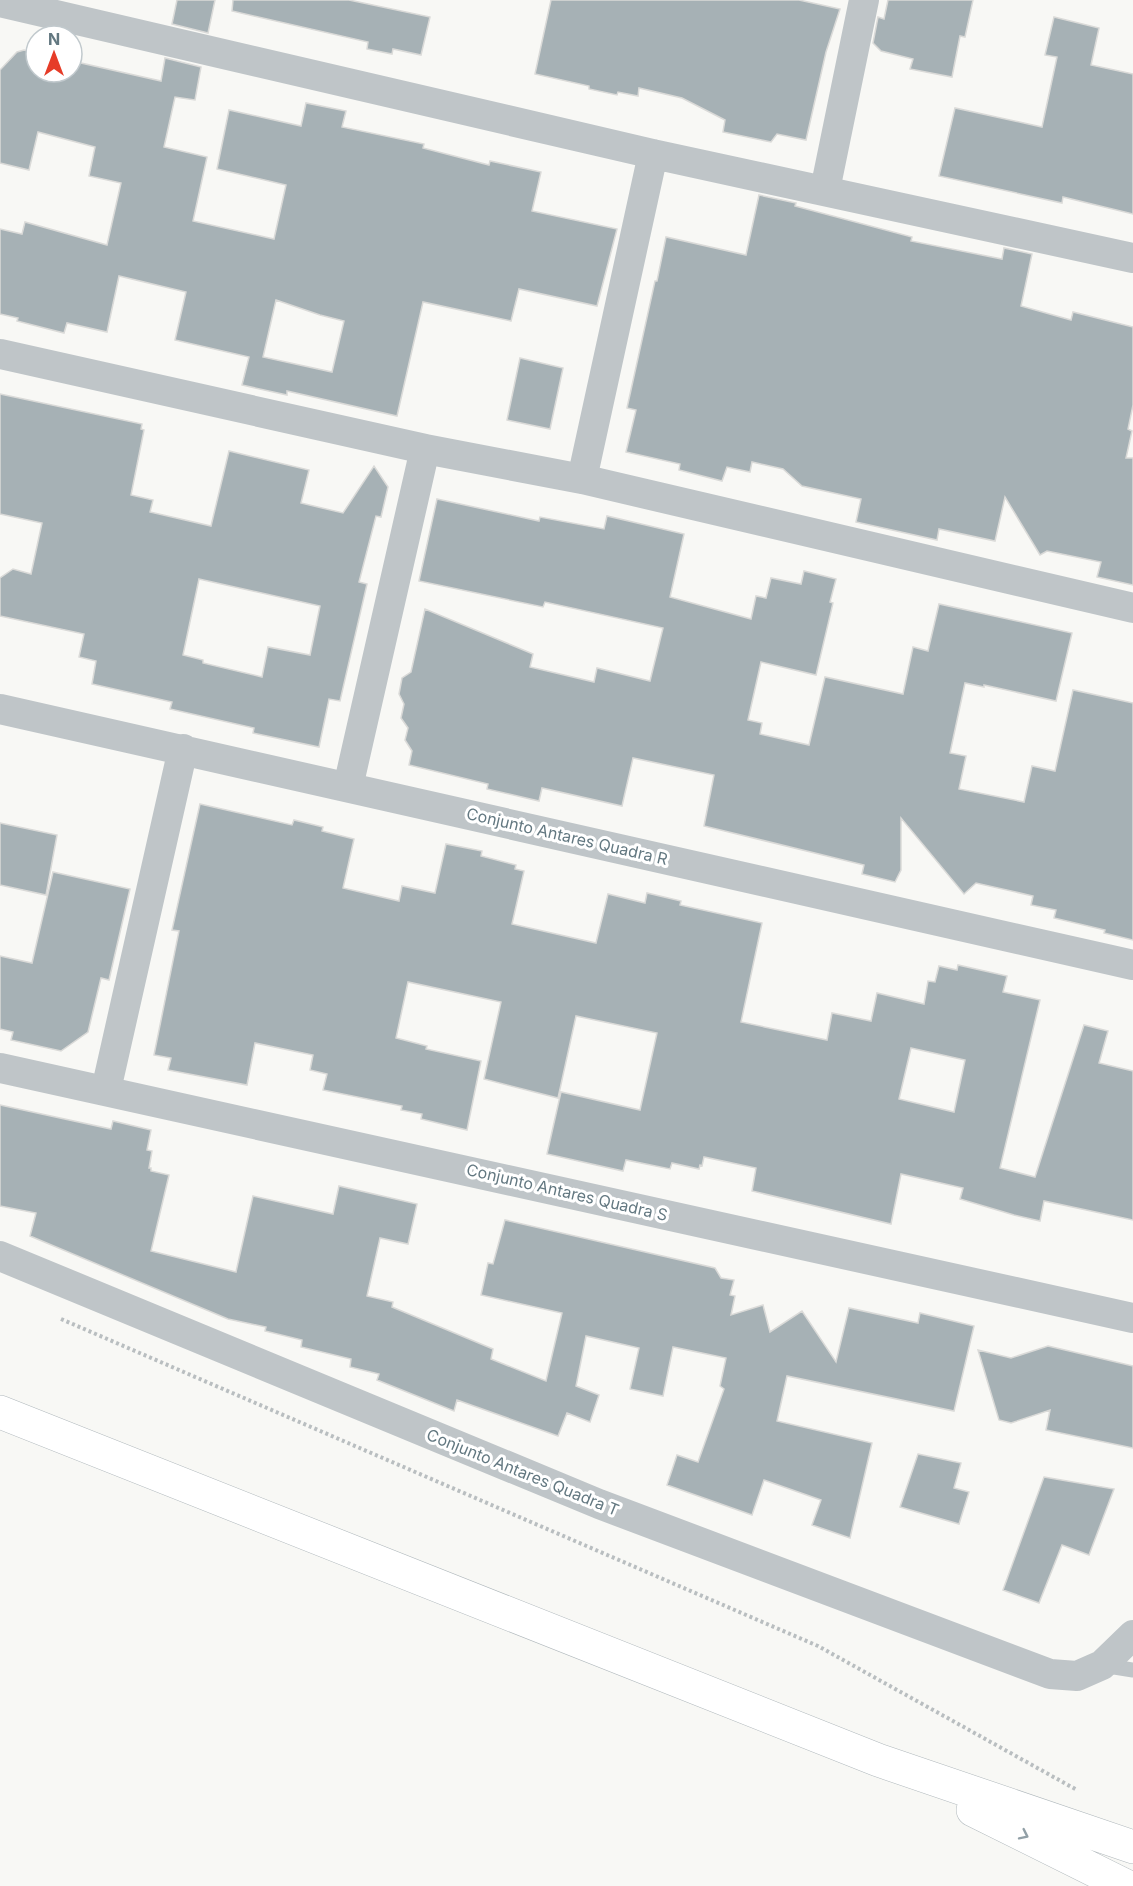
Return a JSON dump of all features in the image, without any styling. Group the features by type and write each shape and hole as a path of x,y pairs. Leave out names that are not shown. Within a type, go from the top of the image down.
{"main road":[{"path":"0,1412 878,1760 1133,1846"},
{"path":"878,1760 1126,1886"}],"street":[{"path":"825,190 864,0"},
{"path":"0,3 653,154 1133,258"},
{"path":"582,479 653,154"},
{"path":"0,354 425,449 582,479 1133,608"},
{"path":"348,787 425,449"},
{"name":"Conjunto Antares Quadra R","path":"0,709 1133,964"},
{"path":"106,1090 183,749"},
{"name":"Conjunto Antares Quadra S","path":"0,1068 1133,1318"},
{"name":"Conjunto Antares Quadra T","path":"0,1256 599,1504 1050,1674 1077,1676 1102,1665"},
{"path":"1102,1665 1133,1635"}],"lane":[{"path":"1102,1665 1133,1670"}],"path":[{"path":"55,1316 818,1647 1082,1793"}],"building":[{"path":"177,0 215,0 208,33 172,24"},
{"path":"233,0 349,0 430,17 421,55 393,49 392,54 367,49 368,42 232,11"},
{"path":"551,0 799,0 840,9 826,52 806,140 777,134 771,142 723,132 725,120 682,98 639,88 638,96 618,92 617,95 535,74"},
{"path":"888,0 973,0 965,37 960,36 952,77 910,69 913,59 881,51 873,43 878,17 884,19"},
{"path":"1054,17 1099,28 1091,65 1133,74 1133,214 1063,197 1062,203 939,176 955,108 1042,127 1057,57 1045,55"},
{"path":"24,50 24,84 84,84 84,64 161,81 165,58 201,67 195,100 175,97 164,147 207,157 193,221 274,239 286,185 217,169 229,110 301,126 306,103 346,111 342,127 424,144 423,148 489,165 490,161 541,172 532,211 617,229 597,306 519,289 511,321 423,302 397,416 287,391 287,395 242,385 249,357 175,340 186,292 119,276 107,332 67,323 64,333 17,321 18,318 0,314 0,229 22,234 25,222 107,245 121,183 89,176 95,147 38,132 29,170 0,163 0,70 17,52","holes":["276,300 344,321 332,372 263,357"]},
{"path":"759,195 796,203 795,206 912,237 911,241 1002,259 1004,248 1032,254 1021,306 1071,320 1073,312 1133,327 1133,405 1128,429 1132,431 1126,458 1133,458 1133,585 1097,577 1101,562 1047,551 1040,555 1005,497 995,541 939,529 937,540 856,522 861,499 802,486 783,469 752,462 750,472 727,467 722,481 679,470 680,464 626,452 636,410 627,408 666,237 746,255"},
{"path":"520,358 563,368 550,429 507,420"},
{"path":"0,394 142,424 141,429 144,430 131,495 153,500 150,512 211,526 229,451 309,470 301,503 343,513 374,466 388,487 381,517 376,516 359,582 367,584 340,701 329,699 319,747 253,733 254,728 170,709 172,702 92,684 96,661 79,657 84,634 0,616 0,578 13,569 31,574 42,523 0,514","holes":["199,579 320,606 310,655 268,647 262,677 203,663 203,660 183,655"]},
{"path":"437,499 539,521 540,517 604,529 607,516 684,534 670,597 751,619 756,596 766,598 771,578 801,584 804,571 836,579 830,602 833,603 816,675 761,662 748,720 762,723 760,734 809,745 825,677 903,694 913,647 928,651 939,604 1072,633 1056,701 965,683 950,753 966,756 959,789 1024,802 1032,766 1055,771 1073,690 1133,703 1133,940 1104,933 1105,930 1054,918 1056,910 1031,905 1033,896 976,883 964,894 901,818 901,870 895,882 862,874 864,865 704,826 714,775 633,758 622,806 542,788 539,801 487,789 488,784 409,765 412,751 405,740 408,728 401,718 404,704 399,694 402,678 411,672 425,609 533,654 530,667 594,682 597,668 650,681 663,628 545,602 543,607 419,581"},
{"path":"200,804 292,825 294,820 323,827 322,831 354,839 343,888 399,901 402,886 435,893 446,844 482,851 481,856 516,865 515,869 524,871 512,924 596,943 608,894 645,903 647,893 681,901 680,905 762,923 741,1022 827,1040 832,1013 871,1021 877,993 924,1004 928,981 935,982 939,966 957,970 958,965 1007,976 1003,992 1040,1000 1000,1168 1035,1177 1084,1025 1108,1031 1099,1063 1133,1071 1133,1220 1044,1201 1040,1221 960,1199 963,1188 901,1174 891,1224 752,1191 756,1168 704,1157 699,1169 672,1163 670,1169 626,1160 623,1171 547,1154 561,1092 640,1110 657,1033 576,1016 558,1098 484,1079 501,1002 408,982 396,1038 427,1046 426,1049 481,1061 467,1130 421,1119 422,1114 401,1110 402,1106 323,1090 327,1074 310,1070 313,1055 255,1043 247,1085 168,1070 171,1058 154,1055 179,931 172,930","holes":["911,1048 965,1060 954,1112 899,1099"]},
{"path":"0,823 57,835 46,895 0,885"},
{"path":"53,872 130,889 109,980 101,978 88,1032 61,1051 11,1040 13,1032 0,1029 0,956 32,963"},
{"path":"0,1105 111,1129 113,1121 151,1130 147,1150 152,1151 149,1168 151,1171 169,1175 151,1251 236,1272 253,1196 333,1214 339,1186 417,1204 408,1244 380,1238 367,1296 393,1302 392,1307 493,1349 491,1359 546,1381 562,1313 481,1295 488,1263 493,1264 505,1220 715,1268 721,1278 734,1280 730,1295 735,1296 731,1315 763,1305 770,1332 802,1311 836,1362 849,1308 918,1323 920,1313 974,1326 954,1411 787,1376 777,1421 872,1443 850,1538 812,1525 821,1500 764,1480 752,1515 667,1485 677,1455 698,1462 724,1389 720,1386 726,1358 673,1347 663,1396 630,1389 639,1348 586,1336 576,1386 599,1395 590,1422 567,1413 558,1436 457,1400 454,1411 377,1380 379,1374 350,1367 351,1359 301,1347 302,1340 265,1331 266,1327 228,1319 30,1236 36,1213 0,1206"},
{"path":"1048,1346 1133,1366 1133,1448 1046,1430 1050,1410 1011,1423 999,1420 978,1350 1011,1358"},
{"path":"918,1454 961,1463 954,1488 969,1492 959,1524 900,1507"},
{"path":"1044,1477 1114,1489 1089,1555 1062,1545 1039,1603 1003,1590"}]}
